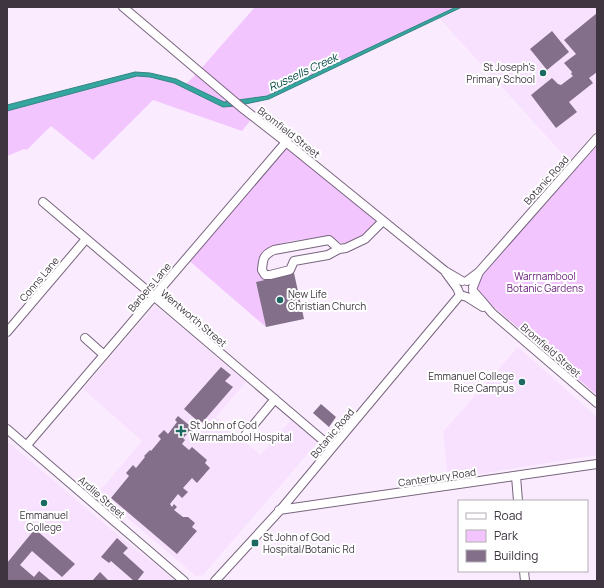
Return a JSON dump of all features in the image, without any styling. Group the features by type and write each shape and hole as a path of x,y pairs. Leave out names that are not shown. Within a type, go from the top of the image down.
{"street":[{"name":"Bromfield Street","path":"123,7 241,107 445,271 597,403"},
{"name":"Botanic Road","path":"215,581 332,448 463,288 479,272 597,138"},
{"name":"Barbers Lane","path":"27,445 286,142"},
{"name":"Wentworth Street","path":"43,202 332,448"},
{"path":"294,261 328,255 339,248 346,248 365,239 383,221"},
{"name":"Conns Lane","path":"7,332 86,239"},
{"path":"290,247 294,261 290,270 265,275 262,270 263,261 267,254 274,250 290,247 329,240 339,248"},
{"name":"Botanic Road","path":"473,289 479,272"},
{"path":"463,288 471,294 473,289"},
{"name":"Bromfield Street","path":"473,289 492,313"},
{"path":"84,338 104,355"},
{"path":"246,434 275,399"},
{"name":"Ardlie Street","path":"7,428 184,581"},
{"name":"Canterbury Road","path":"279,510 597,464"},
{"path":"516,476 518,500"}],"shaded area":[{"path":"456,7 462,7 269,99 236,106 223,107 174,83 150,77 137,76 7,111 7,105 135,72 150,73 176,79 224,102 267,96"},
{"name":"St Joseph's Primary School","path":"461,7 597,7 597,129 569,161 439,18"},
{"name":"St John of God Warrnambool Hospital","path":"155,305 246,382 216,417 260,455 291,420 318,442 203,575 196,576 98,493 142,441 83,389"},
{"name":"Emmanuel College Rice Campus","path":"518,347 597,417 597,455 448,479 443,432"},
{"name":"Emmanuel College","path":"7,441 107,526 176,581 7,581"}],"green space":[{"path":"255,7 456,7 267,97 234,100 253,117 242,131 153,100 93,160 51,126 27,150 24,149 7,156 7,107 135,74 185,85"},
{"path":"286,142 379,218 372,228 360,240 345,245 329,236 291,241 273,246 261,254 258,268 264,280 256,282 266,327 186,258"},
{"name":"Warrnambool Botanic Gardens","path":"597,146 597,395 480,295 478,287 482,273"}],"building":[{"name":"St Joseph's Primary School","path":"597,13 597,72 589,78 593,83 569,102 577,112 556,128 531,95 552,78 561,85 573,76 571,74 572,72 564,63 576,54 564,40"},
{"path":"552,31 569,52 547,70 530,49"},
{"name":"New Life Christian Church","path":"294,273 304,319 266,327 256,282"},
{"path":"221,367 231,375 225,381 233,387 201,424 184,409"},
{"path":"321,404 336,417 329,427 313,413"},
{"path":"178,416 194,429 190,434 188,433 183,438 185,440 182,444 189,450 192,447 207,460 205,463 210,468 197,483 192,478 183,488 188,492 182,498 178,494 170,504 172,507 174,504 177,507 174,510 183,517 188,517 195,523 192,527 197,531 177,554 111,498 129,476 126,473 133,465 136,468 145,457 144,456 150,450 151,451 161,439 158,436 164,430 168,434 177,422 175,420"},
{"path":"35,529 75,564 62,577 32,551 20,565 34,577 39,571 51,581 7,581 7,563"},
{"path":"117,538 128,548 123,553 144,572 137,581 134,581 111,561 109,563 101,557"},
{"path":"100,572 108,580 92,581"}],"place":[{"name":"St Joseph's Primary School","path":"543,73"},
{"name":"New Life Christian Church","path":"280,300"},
{"name":"Emmanuel College Rice Campus","path":"522,382"},
{"name":"St John of God Warrnambool Hospital","path":"181,431"},
{"name":"Emmanuel College","path":"44,503"},
{"name":"St John of God Hospital/Botanic Rd","path":"255,543"}],"water label":[{"name":"Russells Creek","path":"303,72"}]}
